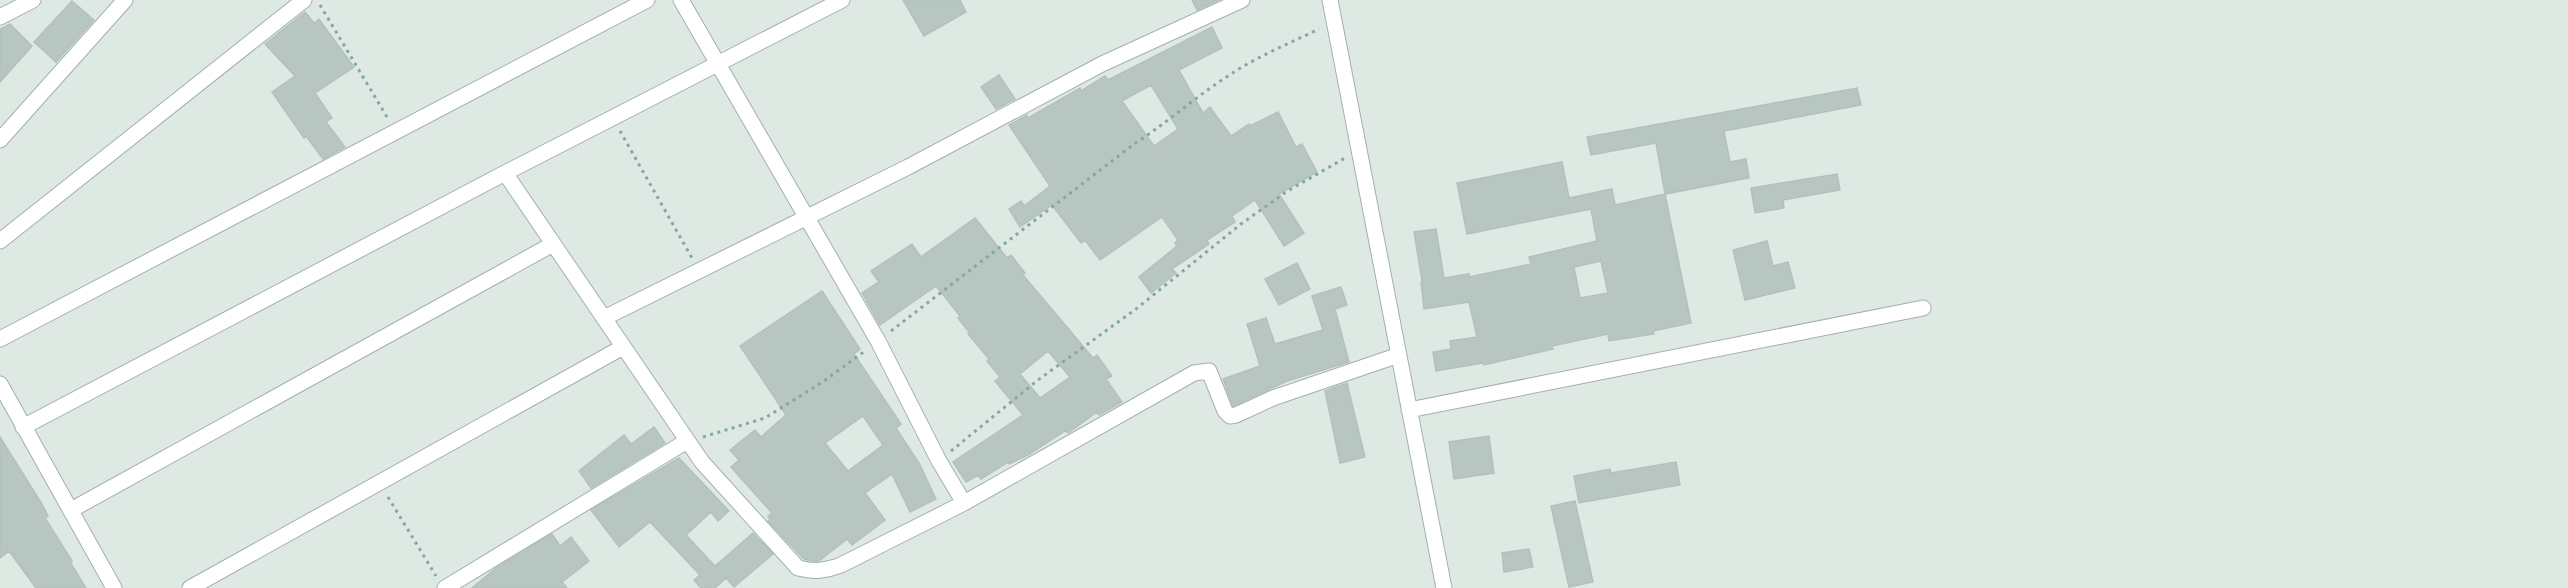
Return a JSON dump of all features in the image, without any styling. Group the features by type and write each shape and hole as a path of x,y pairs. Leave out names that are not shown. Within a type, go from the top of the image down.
{"street":[{"path":"0,17 33,0"},
{"path":"0,140 125,0"},
{"path":"0,241 304,0"},
{"path":"0,339 647,0"},
{"path":"681,0 878,341 939,460 964,503"},
{"path":"23,427 505,173 842,0"},
{"path":"604,318 805,216 908,167 1101,64 1242,0"},
{"path":"1330,0 1444,588"},
{"path":"505,173 702,462 798,568 815,572 823,572 841,565 964,503 1194,373 1209,371 1225,411 1230,416 1399,355"},
{"path":"71,510 553,244"},
{"path":"1409,410 1923,308"},
{"path":"190,588 623,347"},
{"path":"0,384 114,588"},
{"path":"441,583 687,441"}],"path":[{"path":"317,0 396,132"},
{"path":"687,441 765,418 824,381 1134,144 1172,119 1227,76 1334,22"},
{"path":"612,118 699,270"},
{"path":"939,460 1038,380 1136,309 1241,224 1286,192 1359,150"},
{"path":"380,482 441,583"}],"building":[{"path":"903,0 960,0 966,12 924,36"},
{"path":"1192,0 1219,0 1197,10"},
{"path":"72,1 94,20 56,62 34,42"},
{"path":"305,12 314,23 319,19 354,67 315,93 332,118 326,122 345,147 323,159 306,136 304,138 272,92 295,76 265,44"},
{"path":"10,24 32,46 0,82 0,29"},
{"path":"1212,27 1222,48 1179,70 1203,113 1210,107 1231,136 1249,124 1250,126 1278,112 1296,147 1302,144 1317,172 1279,194 1304,233 1284,246 1255,200 1232,216 1235,222 1207,240 1209,244 1172,269 1176,273 1151,293 1139,277 1177,246 1175,243 1178,240 1162,217 1100,260 1085,240 1081,243 1052,205 1020,227 1009,209 1021,201 1024,206 1050,186 1009,125 1027,115 1028,118 1080,88 1081,91 1105,76 1108,80","holes":["1151,85 1178,129 1154,146 1122,101"]},
{"path":"999,75 1015,99 996,109 981,87"},
{"path":"1857,88 1861,105 1724,131 1730,162 1746,159 1749,178 1665,194 1656,143 1591,155 1587,137"},
{"path":"1562,162 1569,198 1612,189 1615,205 1665,194 1691,323 1653,331 1654,334 1609,341 1608,334 1552,346 1553,349 1484,365 1483,363 1436,371 1433,352 1451,349 1450,341 1477,337 1469,302 1424,309 1414,232 1436,229 1444,278 1469,274 1469,277 1531,264 1529,257 1597,241 1591,209 1467,234 1457,183","holes":["1601,261 1608,293 1580,298 1574,267"]},
{"path":"1837,174 1840,190 1783,200 1784,208 1755,213 1751,188"},
{"path":"975,218 1007,258 1011,255 1025,273 1023,275 1093,358 1097,355 1112,376 1106,379 1122,402 1099,415 1097,412 1068,433 1066,430 1028,455 1009,464 1008,462 981,479 978,475 966,482 953,462 1023,415 995,381 1000,377 987,361 989,359 968,334 969,332 958,318 960,316 936,286 880,325 862,293 879,282 871,271 912,244 921,257","holes":["1048,351 1070,377 1040,398 1020,374"]},
{"path":"1767,241 1773,266 1788,262 1795,288 1745,300 1733,250"},
{"path":"1297,263 1310,289 1279,305 1265,279"},
{"path":"1341,287 1347,305 1335,309 1349,362 1287,381 1233,406 1223,379 1260,366 1247,324 1266,318 1275,344 1323,330 1312,296"},
{"path":"822,291 860,349 854,354 901,424 896,428 919,463 936,499 910,512 892,474 865,493 885,520 852,545 847,539 819,561 804,559 768,521 770,519 768,516 772,513 731,467 739,460 730,450 755,430 761,437 786,415 740,346","holes":["863,416 883,445 848,471 825,443"]},
{"path":"1347,383 1365,457 1340,463 1325,391"},
{"path":"654,427 665,443 591,488 579,471 624,435 631,444"},
{"path":"1489,436 1494,473 1454,479 1449,442"},
{"path":"0,437 42,504 48,516 45,518 86,588 36,588 9,551 0,558"},
{"path":"679,458 729,511 718,521 711,512 686,535 715,566 753,533 773,554 734,587 726,578 715,588 701,588 694,580 700,575 650,522 619,547 591,510"},
{"path":"1676,462 1680,485 1579,503 1574,476 1610,469 1611,473"},
{"path":"1575,501 1593,582 1569,587 1551,506"},
{"path":"552,534 560,546 571,537 589,561 562,582 567,588 472,588 496,568"},
{"path":"1529,549 1533,567 1504,572 1502,553"}]}
